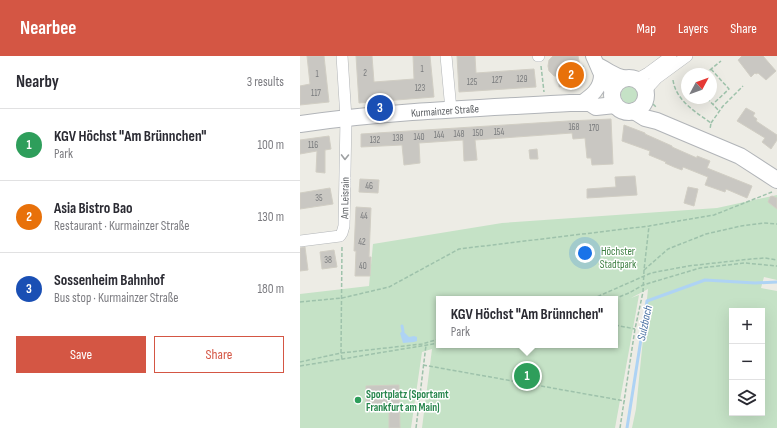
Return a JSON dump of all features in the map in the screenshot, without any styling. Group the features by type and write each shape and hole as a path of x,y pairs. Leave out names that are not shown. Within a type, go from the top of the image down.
{"main road":[{"path":"638,92 630,112 622,110 613,97 617,82 638,92 657,121 740,156 776,185"},
{"name":"Kurmainzer Straße","path":"300,124 346,118 451,110 585,103 596,107 613,97"}],"street":[{"name":"Am Leisrain","path":"340,236 344,226 346,118 342,56"},
{"path":"446,56 451,110"},
{"path":"638,92 648,73 671,56"},
{"path":"638,92 687,56"},
{"path":"598,66 607,70 638,92"},
{"path":"598,66 613,97"},
{"path":"585,103 595,92 601,81 598,66"},
{"path":"300,241 340,236"}],"path":[{"path":"541,58 544,92"},
{"path":"712,68 720,61"},
{"path":"671,68 673,84 677,93 690,109 711,123"},
{"path":"717,76 729,89 717,100"},
{"path":"705,141 711,123 731,97 743,86"},
{"path":"713,104 720,111"},
{"path":"300,302 342,298 390,287 459,249 649,226 714,215 776,185"},
{"path":"644,270 668,249 706,234 741,226 764,223 777,224"},
{"path":"620,428 643,285 649,226"},
{"path":"340,236 343,249 340,353 342,359"},
{"path":"599,296 644,276 676,268 751,258 777,260"},
{"path":"618,298 630,293 643,285 700,268 745,263 777,266"},
{"path":"618,326 635,329"},
{"path":"300,362 340,353 415,345 436,339"},
{"path":"300,366 436,343"},
{"path":"416,428 426,345"},
{"path":"423,365 625,401"}],"green space":[{"path":"630,86 636,89 639,95 636,101 630,104 624,101 621,95 624,89"},
{"name":"Höchster Stadtpark","path":"777,195 777,280 764,277 761,288 777,291 777,428 632,428 636,409 648,289 631,298 639,295 615,428 422,428 432,349 422,352 411,428 300,428 300,294 369,286 373,244 502,223 717,208"}],"water":[{"path":"403,331 409,337 417,337 417,341 403,343 400,333"}],"building":[{"path":"307,56 324,56 329,102 300,105 300,86 310,84"},
{"path":"356,56 372,56 374,82 414,79 413,56 430,56 434,97 359,103"},
{"path":"457,56 475,56 476,73 534,69 536,87 459,92"},
{"path":"553,56 578,56 580,66 578,75 568,86 559,87 559,76 554,76 549,71 549,60"},
{"path":"742,56 763,56 776,71 766,80 758,73 755,73 751,77 738,60"},
{"path":"746,108 755,113 753,116 757,119 756,121 777,135 777,140 771,149 762,142 765,138 737,121"},
{"path":"611,119 613,164 592,165 591,158 587,158 585,138 573,139 572,133 475,140 477,160 464,161 463,140 419,143 420,163 404,165 402,145 361,147 361,134"},
{"path":"624,125 645,133 697,158 697,156 710,161 707,168 752,186 747,198 726,189 725,192 705,185 708,177 683,167 682,170 674,167 649,155 650,151 622,141"},
{"path":"329,136 331,149 325,150 325,173 316,172 317,151 300,154 300,140"},
{"path":"537,149 538,159 530,159 529,150"},
{"path":"635,176 637,195 587,198 587,189 616,187 615,177"},
{"path":"360,179 379,180 378,193 359,192"},
{"path":"688,187 698,189 694,206 684,203"},
{"path":"330,188 333,204 300,209 300,193"},
{"path":"772,196 777,198 777,209 768,202"},
{"path":"356,207 371,208 369,257 371,257 370,276 355,276 356,251 354,251"},
{"path":"305,247 308,270 300,271 300,248"},
{"path":"334,250 337,267 322,269 320,252"},
{"path":"399,385 400,428 389,428 389,410 366,411 366,386"}],"waterway":[{"name":"Sulzbach","path":"627,428 647,301 705,280 755,283 777,282"},
{"path":"402,326 403,331"}],"place":[{"name":"Asia Bistro Bao","path":"571,75"},
{"name":"Sossenheim Bahnhof","path":"380,108"},
{"name":"KGV Höchst \"Am Brünnchen\"","path":"527,376"},
{"name":"Sportplatz (Sportamt Frankfurt am Main)","path":"358,400"}]}
